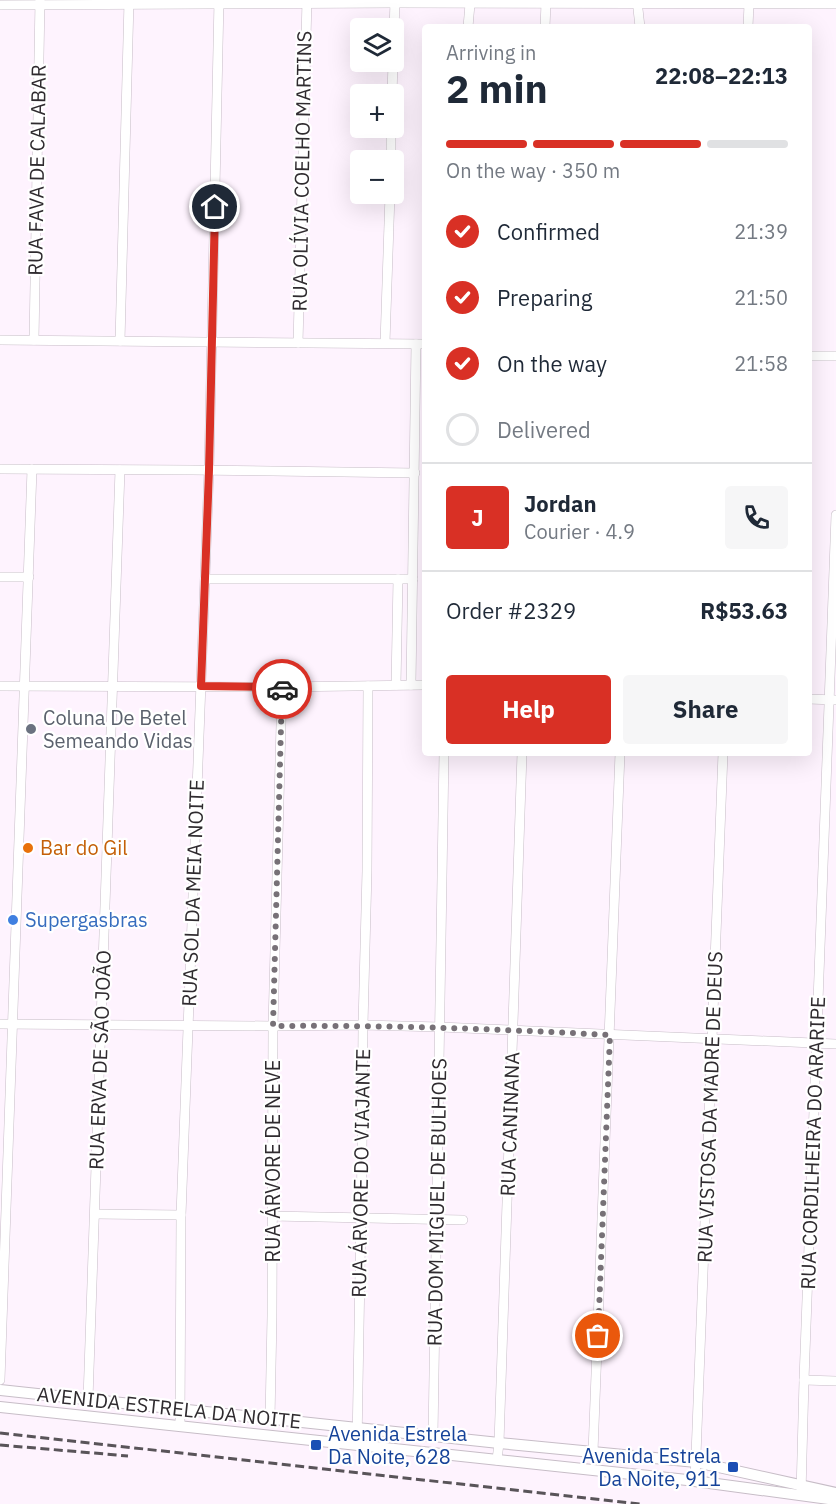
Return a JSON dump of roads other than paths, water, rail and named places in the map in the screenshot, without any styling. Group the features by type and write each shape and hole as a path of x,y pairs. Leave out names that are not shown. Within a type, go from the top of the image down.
{"street":[{"path":"637,1 640,24"},
{"path":"0,5 40,2 546,3 637,1 836,4"},
{"name":"RUA FAVA DE CALABAR","path":"34,340 40,2"},
{"name":"RUA SOL DA MEIA NOITE","path":"180,1426 182,1215 209,470 219,2"},
{"name":"RUA OLÍVIA COELHO MARTINS","path":"298,343 307,2"},
{"path":"392,84 395,2"},
{"path":"469,24 475,2"},
{"path":"120,341 129,3"},
{"path":"545,24 546,3"},
{"path":"748,24 749,4"},
{"path":"385,343 390,204"},
{"path":"0,340 420,344 411,685"},
{"path":"812,356 836,356"},
{"path":"0,470 415,473"},
{"path":"0,1380 3,1215 13,1024 32,470"},
{"name":"RUA ERVA DE SÃO JOÃO","path":"88,1399 120,470"},
{"name":"RUA CORDILHEIRA DO ARARIPE","path":"801,1496 832,700 836,514"},
{"path":"0,577 29,577"},
{"path":"205,579 413,579"},
{"path":"396,685 398,579"},
{"path":"0,686 422,685"},
{"name":"RUA ÁRVORE DO VIAJANTE","path":"357,1445 368,686"},
{"name":"RUA ÁRVORE DE NEVE","path":"270,1419 273,1026 282,687"},
{"path":"812,699 832,700"},
{"name":"RUA DOM MIGUEL DE BULHOES","path":"433,1436 444,756"},
{"name":"RUA CANINANA","path":"497,1460 522,756"},
{"path":"593,1452 620,756"},
{"name":"RUA VISTOSA DA MADRE DE DEUS","path":"695,1481 723,756"},
{"path":"0,1024 363,1025 836,1044"},
{"path":"95,1214 182,1215"},
{"path":"272,1215 463,1220"},
{"path":"804,1380 836,1381"},
{"name":"AVENIDA ESTRELA DA NOITE","path":"0,1390 696,1462 836,1493"},
{"name":"AVENIDA ESTRELA DA NOITE","path":"0,1407 695,1481 836,1500"}],"railway":[{"path":"0,1433 640,1504"},
{"path":"0,1445 128,1456"}],"place":[{"name":"Coluna De Betel Semeando Vidas","path":"31,729"},
{"name":"Bar do Gil","path":"28,848"},
{"name":"Supergasbras","path":"13,920"},
{"name":"Avenida Estrela Da Noite, 628","path":"316,1445"},
{"name":"Avenida Estrela Da Noite, 911","path":"733,1467"}]}
